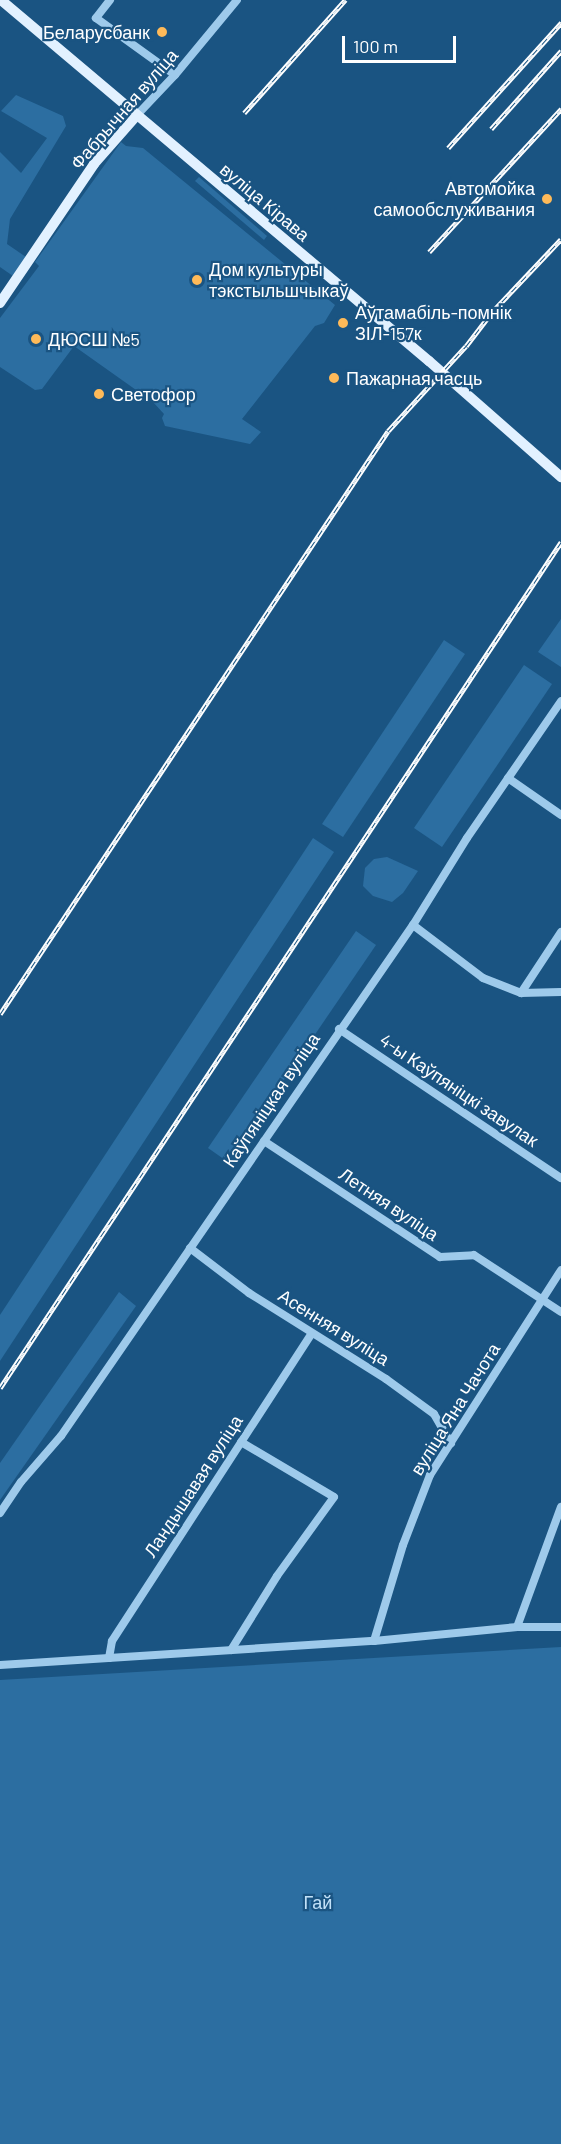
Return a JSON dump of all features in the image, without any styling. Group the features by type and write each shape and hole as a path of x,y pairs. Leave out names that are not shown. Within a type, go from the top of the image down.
{"main road":[{"name":"вуліца Кірава","path":"1,0 429,361 561,477"},
{"name":"Фабрычная вуліца","path":"0,303 94,164 137,115"}],"street":[{"path":"110,0 96,18 175,75"},
{"name":"Фабрычная вуліца","path":"137,115 175,75 237,0"},
{"name":"Каўпяніцкая вуліца","path":"0,1513 21,1482 61,1436 339,1029 413,925 508,778 561,702"},
{"path":"508,778 561,815"},
{"path":"413,925 483,978 521,993 561,992"},
{"path":"521,993 561,932"},
{"name":"4-ы Каўпяніцкі завулак","path":"339,1029 561,1178"},
{"name":"Летняя вуліца","path":"264,1140 440,1257 474,1255 561,1312"},
{"name":"Асенняя вуліца","path":"190,1248 249,1293 386,1379 434,1414 451,1443"},
{"name":"вуліца Яна Чачота","path":"374,1641 407,1535 430,1475 561,1270"},
{"name":"Ландышавая вуліца","path":"109,1658 112,1641 311,1334"},
{"path":"231,1650 277,1576 334,1497 241,1442"},
{"path":"518,1627 561,1507"},
{"path":"0,1665 374,1641 518,1627 561,1627"}],"green space":[{"path":"16,95 63,116 66,126 10,219 7,244 26,257 13,276 0,267 0,152 21,173 47,138 1,111"},
{"path":"121,142 126,146 143,148 335,305 324,323 315,326 242,419 261,432 250,444 165,426 162,418 164,414 153,402 74,346 42,389 35,390 0,367 0,318 39,266 35,262"},
{"path":"199,177 267,236 264,240 195,181"},
{"path":"561,619 561,667 538,652"},
{"path":"444,640 465,654 343,837 322,824"},
{"path":"524,665 552,684 442,847 414,828"},
{"path":"313,838 334,852 0,1361 0,1315"},
{"path":"387,857 418,871 403,893 392,902 373,896 363,886 365,868 374,859"},
{"path":"356,931 376,945 228,1162 208,1148"},
{"path":"119,1292 136,1306 0,1500 0,1463"},
{"name":"Гай","path":"561,1647 561,2144 0,2144 0,1680"}],"railway":[{"path":"244,113 345,0"},
{"path":"448,148 561,23"},
{"path":"491,129 561,51"},
{"path":"429,252 561,109"},
{"path":"0,1014 388,431 466,346 492,312 561,239"},
{"path":"0,1388 561,542"}],"place":[{"name":"Беларусбанк","path":"162,32"},
{"name":"Автомойка самообслуживания","path":"547,199"},
{"name":"Дом культуры тэкстыльшчыкаў","path":"197,280"},
{"name":"Аўтамабіль-помнік ЗІЛ-157к","path":"343,323"},
{"name":"ДЮСШ №5","path":"36,339"},
{"name":"Пажарная часць","path":"334,378"},
{"name":"Светофор","path":"99,394"}]}
